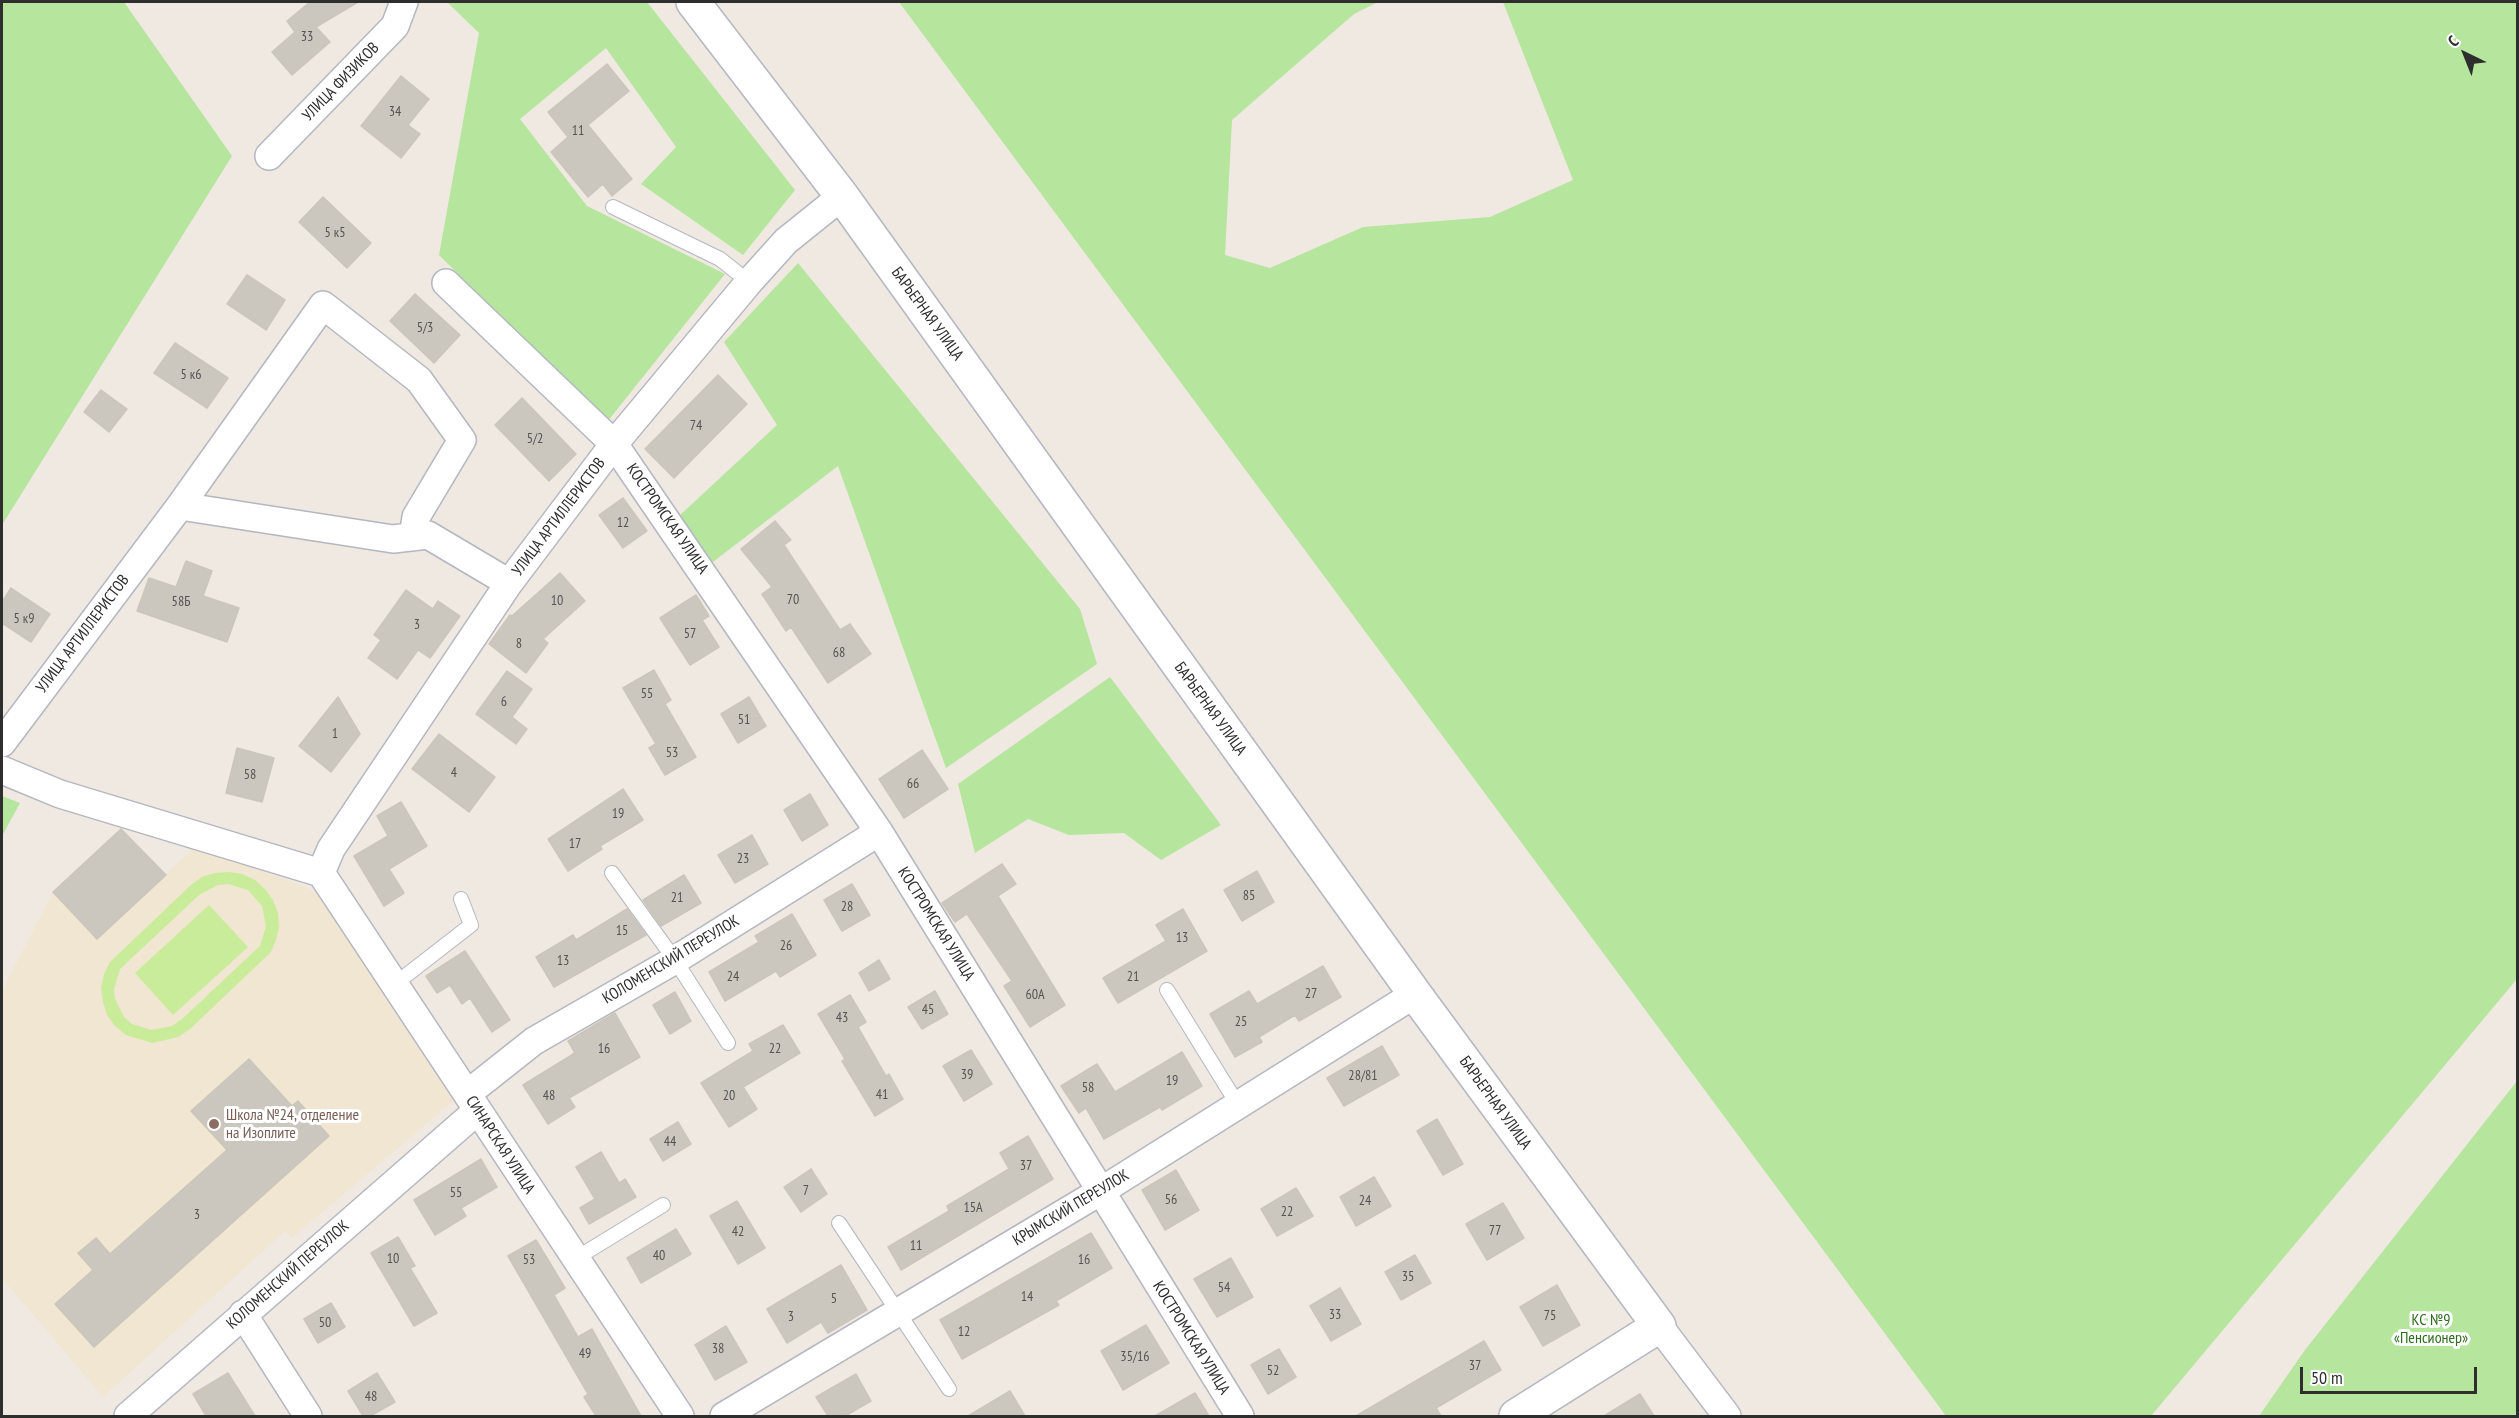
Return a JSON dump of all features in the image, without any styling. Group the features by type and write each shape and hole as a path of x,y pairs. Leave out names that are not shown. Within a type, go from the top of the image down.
{"street":[{"name":"УЛИЦА ФИЗИКОВ","path":"269,156 395,26 404,2"},
{"name":"БАРЬЕРНАЯ УЛИЦА","path":"693,2 842,196 1416,994 1727,1416"},
{"name":"УЛИЦА АРТИЛЛЕРИСТОВ","path":"321,873 331,849 509,583 614,444 786,241 842,196"},
{"name":"КОСТРОМСКАЯ УЛИЦА","path":"446,283 614,444 879,831 1240,1416"},
{"name":"УЛИЦА АРТИЛЛЕРИСТОВ","path":"2,743 180,506 323,305 419,380 462,440 416,516 413,537"},
{"path":"180,506 393,539 428,535 509,583"},
{"path":"2,770 60,794 321,873"},
{"name":"КОЛОМЕНСКИЙ ПЕРЕУЛОК","path":"128,1416 243,1314 472,1103 534,1041 675,960 879,831"},
{"name":"СИНАРСКАЯ УЛИЦА","path":"321,873 680,1416"},
{"name":"КРЫМСКИЙ ПЕРЕУЛОК","path":"724,1416 1101,1191 1416,994"},
{"path":"243,1314 308,1416"},
{"path":"1516,1416 1659,1326"}],"lane":[{"path":"613,207 720,259 749,282"},
{"path":"612,873 675,960 728,1043"},
{"path":"395,984 471,925 461,899"},
{"path":"1167,990 1238,1105"},
{"path":"575,1259 663,1205"},
{"path":"839,1223 949,1389"}],"shaded area":[{"name":"Школа №24, отделение на Изоплите","path":"198,844 319,893 454,1100 292,1238 285,1231 103,1397 2,1278 2,991 53,892 97,939"}],"green space":[{"path":"2,2 124,2 232,156 2,525"},
{"path":"447,2 647,2 795,190 743,255 641,184 676,147 606,48 520,119 587,206 725,274 607,422 439,255 479,33"},
{"path":"899,2 1378,2 1354,14 1232,120 1225,255 1270,268 1363,227 1490,217 1573,180 1503,2 2517,2 2517,979 2151,1416 1946,1416"},
{"path":"798,263 1080,609 1097,664 946,768 838,466 709,565 678,517 777,425 724,342"},
{"path":"1110,677 1221,825 1161,860 1124,833 1069,835 1028,819 975,853 958,784"},
{"path":"2,796 20,803 2,836"},
{"path":"215,873 242,874 255,880 273,900 278,913 279,927 271,952 190,1029 178,1037 152,1043 126,1035 107,1015 103,1002 101,988 110,962 191,885 202,877","holes":["228,884 248,890 262,906 266,926 260,946 172,1026 152,1030 132,1024 124,1017 115,999 114,989 120,969 199,895 218,885"]},
{"path":"209,905 248,947 173,1015 135,973"},
{"name":"КС №9 «Пенсионер»","path":"2517,1081 2517,1416 2259,1416 2305,1350"}],"building":[{"path":"310,2 358,2 316,27 330,42 292,75 272,52 295,32 287,21"},
{"path":"607,64 629,91 588,125 632,179 612,196 603,184 588,197 551,152 568,137 548,112"},
{"path":"401,76 429,99 408,125 420,134 401,158 361,126"},
{"path":"323,197 371,243 347,268 299,222"},
{"path":"247,275 285,300 266,330 227,304"},
{"path":"415,294 460,335 434,363 390,321"},
{"path":"175,343 228,378 207,408 154,373"},
{"path":"718,375 747,404 674,478 645,449"},
{"path":"101,390 127,409 109,432 84,412"},
{"path":"522,398 576,454 549,481 495,425"},
{"path":"623,498 647,531 623,548 599,515"},
{"path":"775,521 791,540 784,545 840,630 850,624 871,654 828,683 791,627 786,631 762,594 772,587 741,549"},
{"path":"186,561 212,571 203,596 239,608 227,642 137,611 149,578 176,587"},
{"path":"560,573 585,601 543,639 548,643 526,673 489,644 510,615 512,616"},
{"path":"11,588 50,614 31,642 2,623 2,602"},
{"path":"406,590 433,609 438,601 460,616 430,658 418,650 397,679 368,658 381,640 374,635"},
{"path":"696,595 709,616 702,620 719,647 690,665 660,618"},
{"path":"654,670 671,700 665,704 696,757 665,775 649,748 656,744 623,688"},
{"path":"507,671 532,689 512,717 527,729 516,744 476,714"},
{"path":"338,697 360,734 331,772 299,746"},
{"path":"749,697 766,726 738,743 721,714"},
{"path":"439,734 495,777 469,812 412,769"},
{"path":"237,748 274,758 262,802 226,793"},
{"path":"922,750 948,789 904,818 879,779"},
{"path":"623,789 643,820 600,846 602,849 568,871 548,839"},
{"path":"810,794 828,825 802,841 784,810"},
{"path":"401,802 427,846 389,869 404,893 384,906 354,856 388,836 377,816"},
{"path":"121,829 166,875 97,939 53,892"},
{"path":"752,835 768,864 735,883 718,855"},
{"path":"1002,864 1016,884 998,896 1065,1005 1030,1027 1004,986 1012,981 967,914 955,922 942,903"},
{"path":"1257,871 1274,902 1242,921 1224,890"},
{"path":"684,875 701,903 661,926 643,900"},
{"path":"852,884 870,915 842,931 824,900"},
{"path":"627,909 646,935 554,987 536,957 573,935 576,940"},
{"path":"1183,909 1207,951 1118,1003 1103,978 1166,941 1156,925"},
{"path":"792,914 816,955 780,977 776,971 725,1001 709,972 759,942 755,936"},
{"path":"465,951 510,1020 492,1032 470,998 462,1004 450,985 437,993 426,976"},
{"path":"879,960 890,979 869,991 859,973"},
{"path":"1323,966 1341,997 1299,1021 1295,1015 1259,1037 1262,1042 1235,1057 1210,1014 1249,991 1257,1004"},
{"path":"935,991 948,1014 922,1029 908,1007"},
{"path":"675,992 691,1021 670,1034 653,1005"},
{"path":"850,995 866,1022 858,1027 886,1076 889,1074 903,1099 875,1116 842,1061 845,1059 818,1014"},
{"path":"615,1013 640,1057 569,1098 575,1107 548,1124 523,1085 575,1053 568,1041"},
{"path":"783,1025 800,1053 743,1087 757,1109 729,1127 701,1083 753,1051 749,1044"},
{"path":"1382,1046 1399,1075 1344,1106 1327,1078"},
{"path":"971,1050 992,1084 964,1101 943,1066"},
{"path":"1182,1052 1202,1086 1162,1110 1160,1107 1104,1139 1086,1108 1079,1113 1061,1086 1097,1064 1115,1092"},
{"path":"249,1059 292,1106 298,1101 329,1136 94,1347 55,1304 93,1270 78,1253 96,1238 110,1254 227,1150 191,1111"},
{"path":"1437,1119 1463,1164 1443,1175 1417,1131"},
{"path":"678,1122 691,1144 663,1161 650,1139"},
{"path":"1028,1136 1053,1179 901,1270 888,1247 949,1211 947,1206 1009,1169 1000,1153"},
{"path":"601,1152 619,1183 625,1179 636,1197 589,1224 580,1208 595,1199 576,1167"},
{"path":"481,1159 497,1187 461,1208 466,1216 435,1235 414,1200"},
{"path":"811,1169 827,1194 801,1212 784,1187"},
{"path":"1176,1170 1199,1210 1165,1230 1142,1190"},
{"path":"1374,1177 1391,1206 1356,1226 1340,1197"},
{"path":"1296,1188 1313,1216 1277,1236 1261,1209"},
{"path":"737,1201 765,1248 738,1264 710,1216"},
{"path":"1503,1203 1524,1238 1487,1260 1466,1224"},
{"path":"676,1229 691,1254 641,1283 627,1258"},
{"path":"1091,1233 1112,1268 1056,1301 1059,1305 962,1359 940,1320"},
{"path":"398,1237 415,1266 410,1268 437,1313 414,1326 371,1253"},
{"path":"536,1240 565,1288 554,1295 578,1337 592,1329 641,1416 596,1416 584,1397 588,1394 508,1256"},
{"path":"1415,1255 1431,1283 1401,1300 1385,1272"},
{"path":"1231,1258 1253,1297 1217,1317 1194,1279"},
{"path":"841,1265 867,1310 828,1333 821,1322 787,1343 767,1309"},
{"path":"1557,1285 1580,1325 1543,1346 1520,1307"},
{"path":"1340,1288 1361,1324 1331,1341 1310,1306"},
{"path":"331,1303 345,1327 318,1343 304,1319"},
{"path":"1146,1325 1169,1363 1123,1390 1101,1351"},
{"path":"726,1326 747,1362 715,1380 695,1345"},
{"path":"1484,1341 1501,1370 1436,1408 1441,1416 1356,1416"},
{"path":"1279,1349 1296,1377 1268,1394 1251,1365"},
{"path":"228,1373 255,1416 206,1416 193,1394"},
{"path":"377,1373 395,1402 370,1416 363,1416 348,1391"},
{"path":"856,1374 871,1401 845,1416 828,1416 816,1397"},
{"path":"1010,1391 1025,1416 968,1416"},
{"path":"1195,1393 1209,1416 1155,1416"},
{"path":"1640,1394 1654,1416 1604,1416"}],"place":[{"name":"Школа №24, отделение на Изоплите","path":"214,1124"}]}
